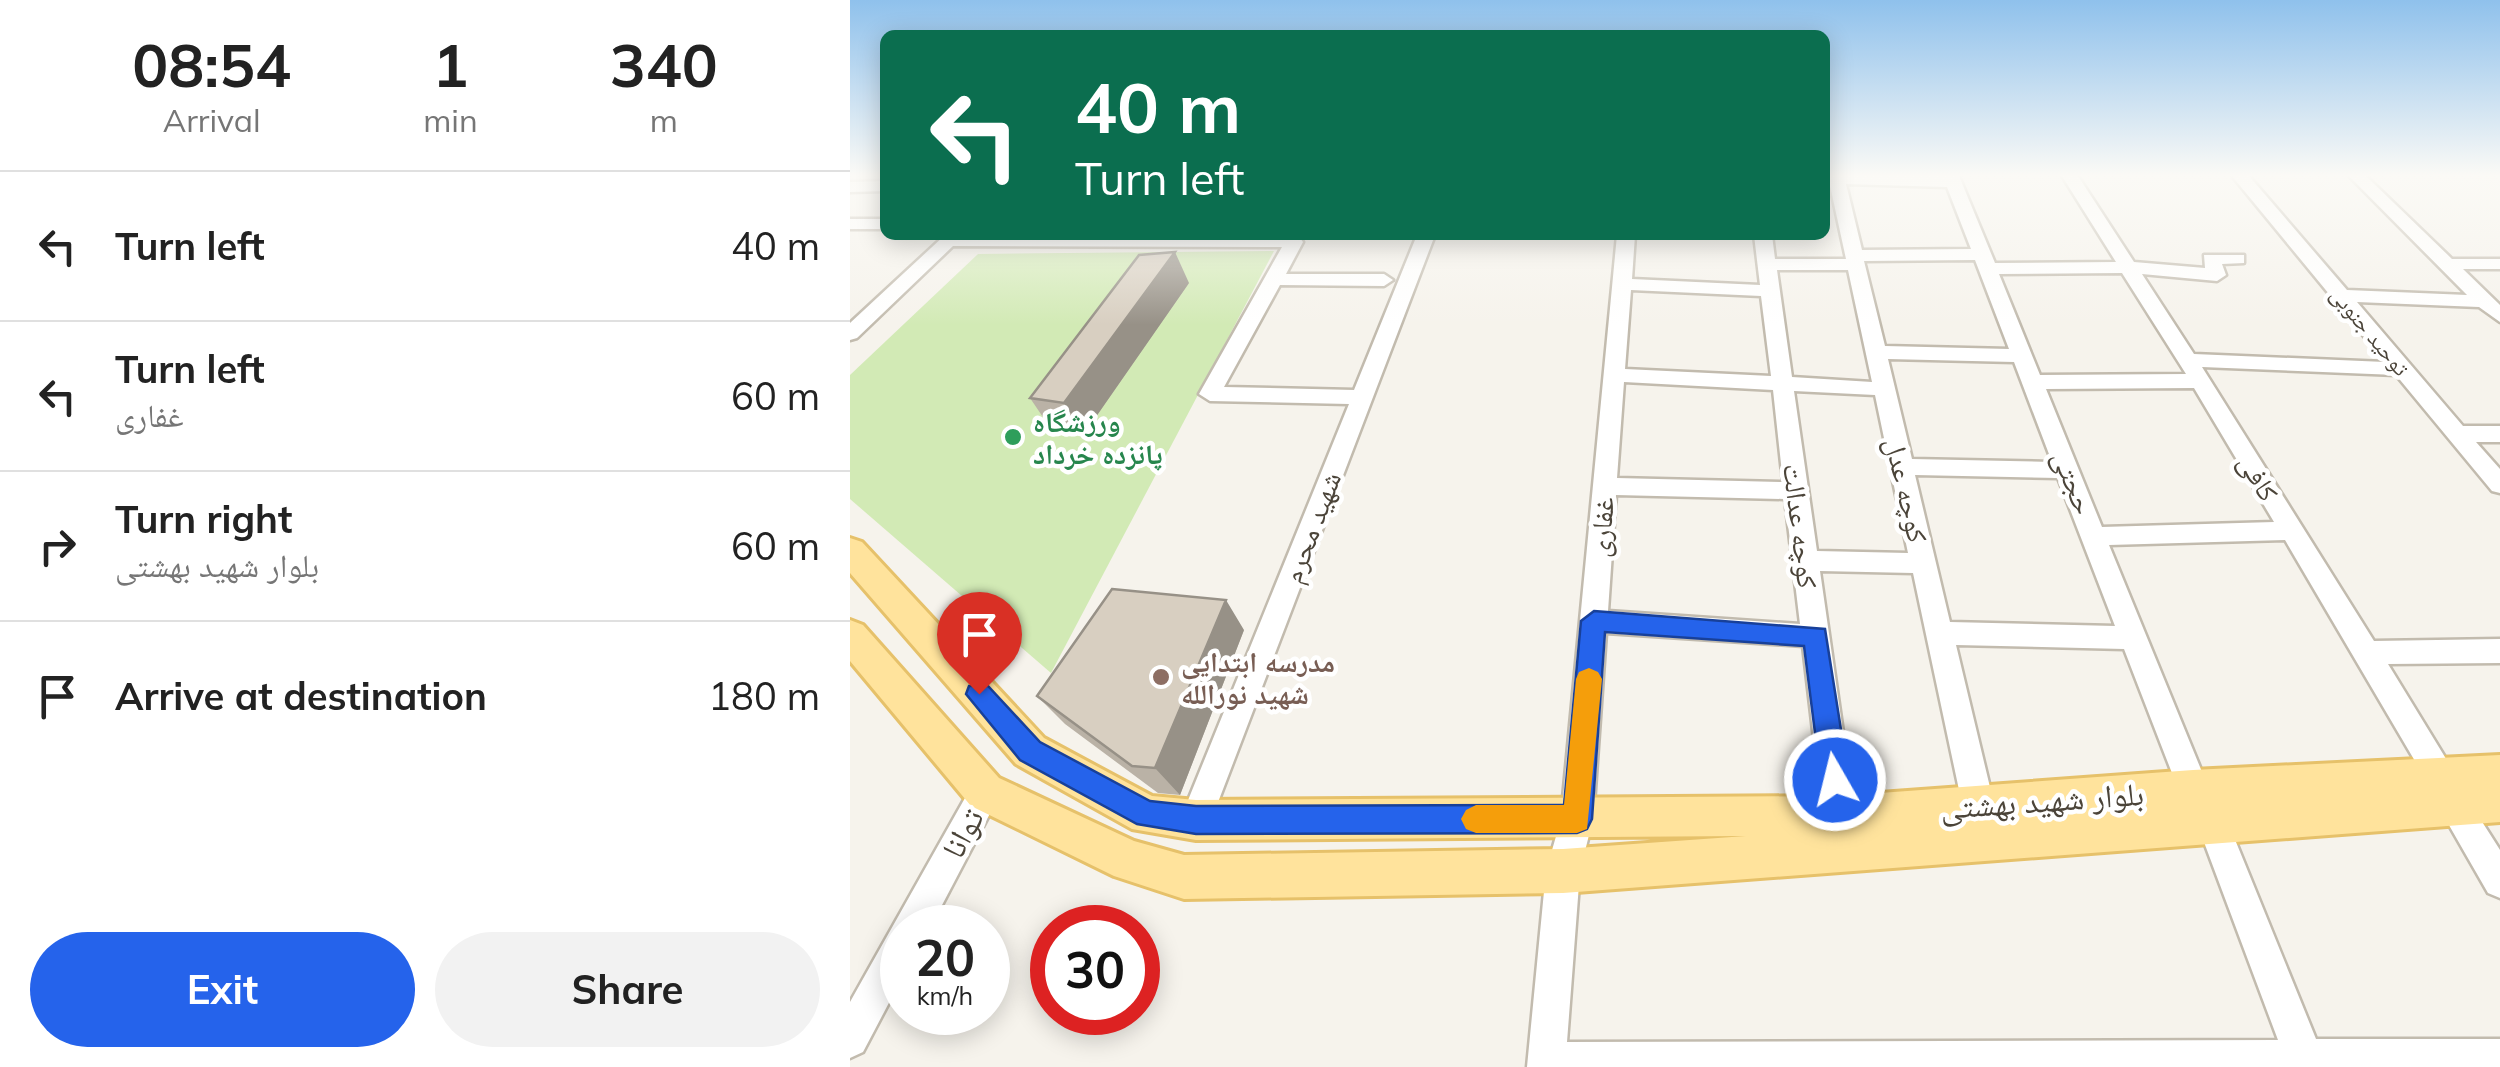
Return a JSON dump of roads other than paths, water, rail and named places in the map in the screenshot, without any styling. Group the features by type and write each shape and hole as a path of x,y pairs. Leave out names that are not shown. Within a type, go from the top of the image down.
{"main road":[{"name":"بلوار شهید بهشتی","path":"850,551 1030,751 1147,814 1196,820 1840,816 2194,789 2448,793 2500,803"},
{"name":"بلوار شهید بهشتی","path":"850,635 985,792 1129,861 1184,878 1562,871 2214,826 2448,793 2500,774"}],"street":[{"name":"کوچه عدل","path":"1847,226 1978,804"},
{"name":"حجتی","path":"1971,226 2194,789"},
{"name":"کافی","path":"2101,226 2195,370 2500,881"},
{"name":"توحید جنوبی","path":"2282,226 2500,485"},
{"path":"2408,226 2500,316"},
{"path":"850,334 858,319 949,240"},
{"path":"1234,240 1294,242 1210,394 1362,397"},
{"name":"شهید محرم","path":"1196,820 1424,240"},
{"name":"غفاری","path":"1562,871 1577,819 1626,240"},
{"name":"کوچه عدالت","path":"1764,240 1840,816"},
{"path":"1766,264 1985,262 2127,267 2217,276 2210,258 2238,260"},
{"path":"2447,264 2500,264"},
{"path":"1273,279 1384,280"},
{"path":"1622,284 1770,291"},
{"path":"2341,296 2484,300"},
{"path":"1876,352 2022,356"},
{"path":"2035,382 2195,370 2402,369"},
{"path":"1614,375 1884,389"},
{"path":"2457,434 2500,434"},
{"path":"1902,467 2068,470"},
{"path":"1605,486 1796,491"},
{"path":"2096,536 2292,532"},
{"path":"1806,561 1924,563"},
{"path":"1594,621 1816,636"},
{"path":"1940,634 2135,638"},
{"path":"2365,653 2500,651"},
{"name":"توانا","path":"924,905 985,792"},
{"path":"2214,826 2306,1062"},
{"path":"1562,871 1546,1064 2500,1058"},
{"path":"850,1039 880,984"}],"place":[{"name":"ورزشگاه پانزده خرداد","path":"1013,437"},
{"name":"مدرسه ابتدایی شهید نورالله","path":"1161,677"}]}
